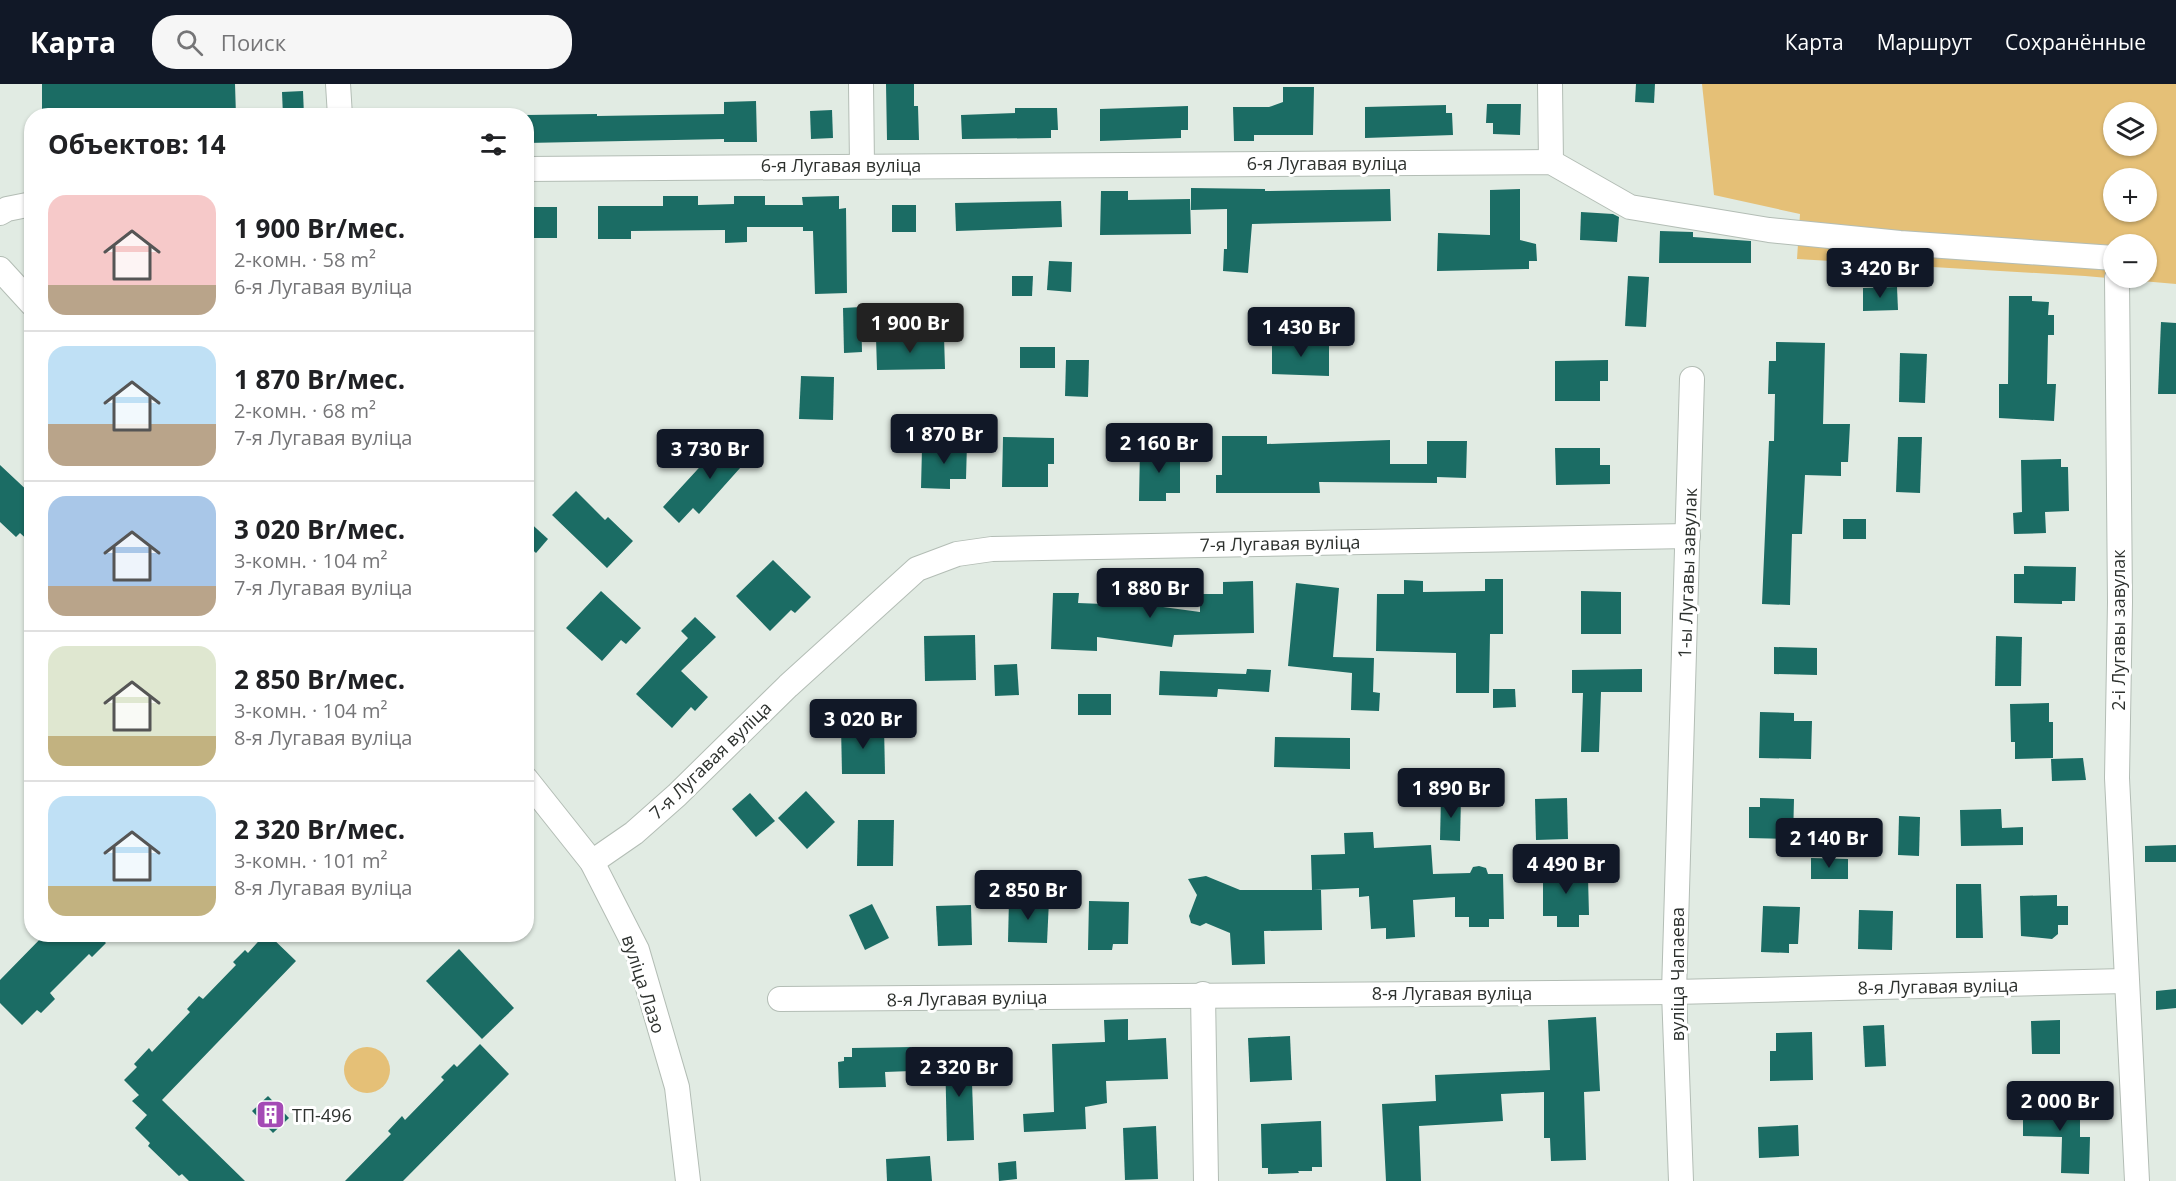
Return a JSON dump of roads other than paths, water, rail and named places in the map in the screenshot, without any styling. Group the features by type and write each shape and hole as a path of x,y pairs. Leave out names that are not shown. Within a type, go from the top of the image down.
{"street":[{"path":"338,84 340,108"},
{"path":"861,84 862,165"},
{"path":"1550,84 1551,162 1629,207 1769,230 1900,243 2103,257"},
{"name":"6-я Лугавая вуліца","path":"534,169 1551,162"},
{"path":"0,213 24,206"},
{"path":"0,270 24,296"},
{"name":"2-і Лугавы завулак","path":"2117,288 2120,602 2117,778 2125,981 2137,1181"},
{"name":"1-ы Лугавы завулак","path":"1682,767 1692,379"},
{"name":"7-я Лугавая вуліца","path":"592,862 634,833 677,795 788,686 916,569 957,554 1004,548 1688,536"},
{"name":"вуліца Чапаева","path":"1682,767 1674,992 1682,1181"},
{"name":"вуліца Лазо","path":"534,789 592,862 637,950 676,1087 688,1181"},
{"name":"8-я Лугавая вуліца","path":"780,999 1674,992 2125,981"},
{"path":"1203,994 1206,1181"}],"place":[{"name":"ТП-496","path":"271,1115"}]}
